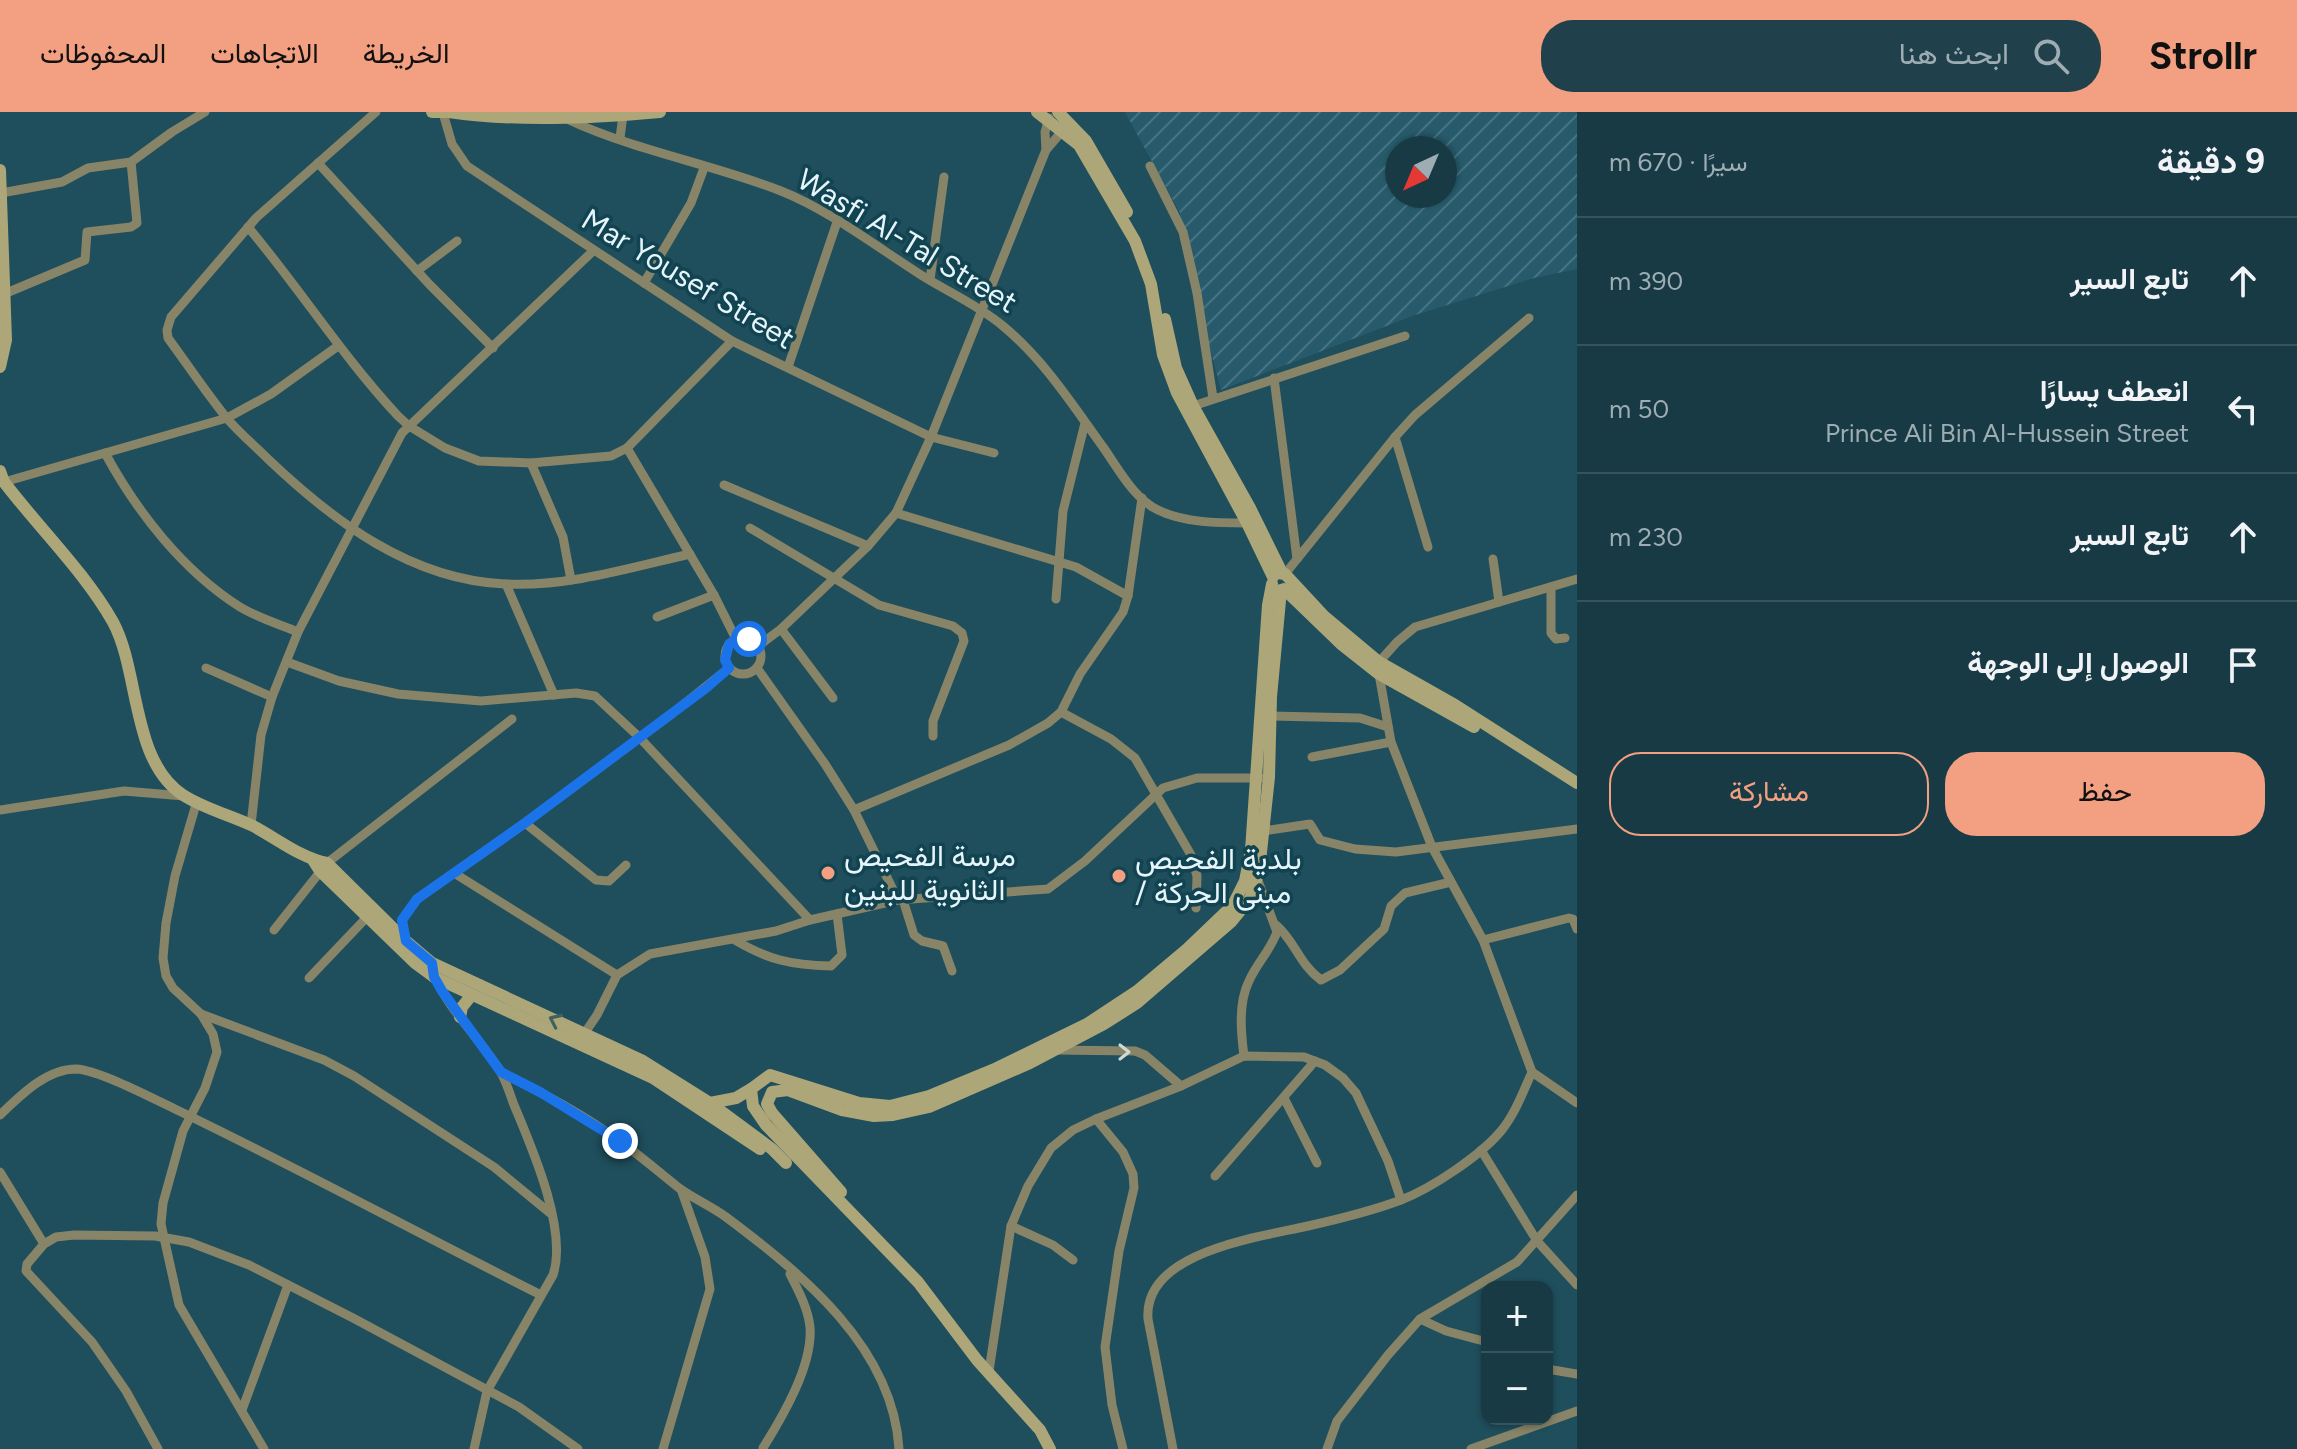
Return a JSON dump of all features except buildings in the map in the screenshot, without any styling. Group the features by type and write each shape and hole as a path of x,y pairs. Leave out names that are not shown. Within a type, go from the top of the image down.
{"street":[{"path":"1,202 62,182 88,168 131,162 205,112"},
{"path":"376,112 248,227 171,317 166,333 227,418 293,483 351,530 421,565 454,576 506,584 571,580 690,554"},
{"path":"432,112 492,117 660,112"},
{"name":"Mar Yousef Street","path":"446,112 452,144 467,166 732,341 931,437 994,453"},
{"path":"1046,150 1045,132 1049,114 1066,126 1099,160 1146,250 1158,280 1176,368 1193,406 1250,508 1281,581 1379,668 1455,705 1577,783"},
{"path":"620,138 623,115"},
{"name":"Wasfi Al-Tal Street","path":"564,117 704,168 781,191 837,222 982,310 1038,359 1142,498 1159,511 1220,523 1247,523"},
{"path":"758,646 781,629 868,546 896,513 931,437 1046,150 1066,126"},
{"path":"1066,126 1135,241 1151,284 1163,355 1177,393 1281,581 1304,610 1379,668 1577,790"},
{"path":"4,294 85,260 87,232 131,227 137,223 131,162"},
{"path":"318,163 493,348"},
{"path":"1150,166 1183,232 1197,293 1213,398"},
{"path":"644,283 691,203 704,168"},
{"path":"0,170 6,340 0,367"},
{"path":"930,280 944,177"},
{"path":"788,367 837,222"},
{"path":"248,227 338,346 409,426 461,456 493,463 531,463 601,458 621,453 732,341"},
{"path":"417,271 457,241"},
{"path":"251,825 261,735 272,697 298,632 402,433 593,251"},
{"path":"710,1103 736,1098 764,1077 776,1076 859,1103 900,1105 1055,1050 1137,1003 1241,911 1250,899 1257,878 1263,831 1268,605 1297,559 1415,415 1529,318"},
{"path":"1193,406 1405,336"},
{"path":"184,796 164,774 150,747 122,640 107,612 2,476 105,453 227,418 271,394 338,346"},
{"path":"1274,378 1297,559"},
{"path":"1056,599 1063,511 1085,423"},
{"path":"1395,437 1428,547"},
{"path":"627,448 714,595 736,639"},
{"path":"105,453 160,535 212,586 244,609 298,632"},
{"path":"531,463 563,537 571,580"},
{"path":"724,485 868,546"},
{"path":"854,810 1009,745 1061,712 1093,655 1116,624 1128,596 1142,498"},
{"path":"896,513 1076,567 1128,596"},
{"path":"750,528 879,605 953,626 962,633 964,641 933,721 933,736"},
{"path":"1493,559 1499,602"},
{"path":"1577,579 1415,627 1397,642 1379,668 1391,742 1432,847 1483,940 1532,1072 1577,1103"},
{"path":"823,1179 772,1113 767,1104 772,1092 788,1090 842,1110 874,1116 929,1107 958,1096 1087,1024 1137,991 1233,905 1245,881 1262,778 1271,716 1281,581"},
{"path":"506,584 554,695"},
{"path":"1551,587 1551,633 1556,639 1565,638"},
{"path":"657,617 714,595"},
{"path":"1278,616 1304,610"},
{"path":"781,629 833,698"},
{"path":"736,639 749,639 758,646 760,662 757,668 742,675 729,668 725,651 729,644 736,639"},
{"path":"287,662 339,681 398,694 481,701 586,693 595,696 639,737 810,920"},
{"path":"206,668 272,697"},
{"path":"406,941 402,920 411,904 525,823 729,668"},
{"path":"757,668 854,810 900,900 914,935 922,941 943,946 952,971"},
{"path":"1360,718 1384,710"},
{"path":"1061,712 1124,748 1135,758 1195,865 1196,908"},
{"path":"1271,716 1360,718 1388,727"},
{"path":"274,930 320,865 512,719"},
{"path":"1312,757 1391,742"},
{"path":"581,1038 597,1015 617,975 650,954 776,931 810,920 900,900 1048,889 1085,861 1169,784 1188,780 1262,778"},
{"path":"0,810 124,791 184,796 251,825 320,865 432,963 581,1038 653,1078 760,1149 823,1179"},
{"path":"197,801 177,864 163,958 166,976 173,988 201,1014 213,1034 217,1052 205,1088 190,1116 163,1203 161,1224 179,1305 264,1449"},
{"path":"525,823 596,880 609,881 626,865"},
{"path":"1263,831 1305,823 1310,824 1320,840 1355,849 1396,852 1577,829"},
{"path":"320,865 415,963 434,977 471,996 643,1061 710,1103 786,1163"},
{"path":"454,873 617,975"},
{"path":"1244,1056 1240,1033 1245,993 1248,982 1272,947 1277,932 1257,878"},
{"path":"1276,925 1306,968 1321,980 1340,970 1384,929 1391,906 1405,893 1451,882"},
{"path":"733,939 758,954 794,965 831,966 842,955 837,914"},
{"path":"309,978 368,916"},
{"path":"1483,940 1569,918 1573,919 1577,929"},
{"path":"432,963 434,977 501,1072 536,1157 557,1243 557,1263 487,1391 474,1449"},
{"path":"460,1017 462,1007 471,996"},
{"path":"201,1014 324,1060 354,1076 494,1167 550,1214"},
{"path":"1055,1050 1135,1051 1145,1055 1181,1086"},
{"path":"988,1370 1011,1226 1028,1186 1051,1148 1062,1138 1096,1119 1181,1086 1244,1056 1293,1055 1315,1061 1334,1071 1356,1093 1388,1161 1401,1200"},
{"path":"1215,1176 1315,1061"},
{"path":"0,1115 37,1081 74,1069 91,1072 190,1116 541,1295"},
{"path":"501,1072 620,1141 682,1190 725,1217 787,1267 855,1336 878,1373 893,1409 899,1449"},
{"path":"1173,1449 1148,1319 1149,1300 1160,1284 1182,1265 1232,1242 1330,1221 1401,1200 1445,1175 1502,1131 1532,1072"},
{"path":"751,1089 757,1113 918,1282 977,1360 1040,1430 1050,1449"},
{"path":"1284,1098 1317,1163"},
{"path":"1096,1119 1123,1152 1133,1174 1134,1188 1119,1251 1105,1347 1112,1405 1123,1449"},
{"path":"1481,1150 1537,1241 1577,1285"},
{"path":"0,1172 44,1244"},
{"path":"663,1449 710,1289 705,1257 682,1190"},
{"path":"1327,1449 1337,1421 1420,1319 1506,1270 1537,1241 1577,1195"},
{"path":"1011,1226 1053,1245 1073,1260"},
{"path":"158,1449 108,1363 80,1326 26,1271 27,1264 44,1244 56,1237 163,1237 211,1250 288,1285 519,1407 578,1449"},
{"path":"763,1448 796,1387 810,1336 806,1310 787,1267"},
{"path":"242,1410 288,1285"},
{"path":"1420,1319 1446,1331 1481,1340"},
{"path":"1553,1370 1577,1374"},
{"path":"1471,1449 1577,1411"}],"shaded area":[{"path":"1125,112 1577,112 1577,269 1534,278 1415,315 1221,390 1185,255 1180,213"}],"place":[{"name":"مرسة الفحيص الثانوية للبنين","path":"828,873"},
{"name":"بلدية الفحيص / مبنى الحركة","path":"1119,876"}],"route":[{"path":"620,1141 501,1072 442,991 434,977 432,963 406,941 402,920 417,899 706,688 729,668 725,651 729,644 736,639 749,639"}]}
